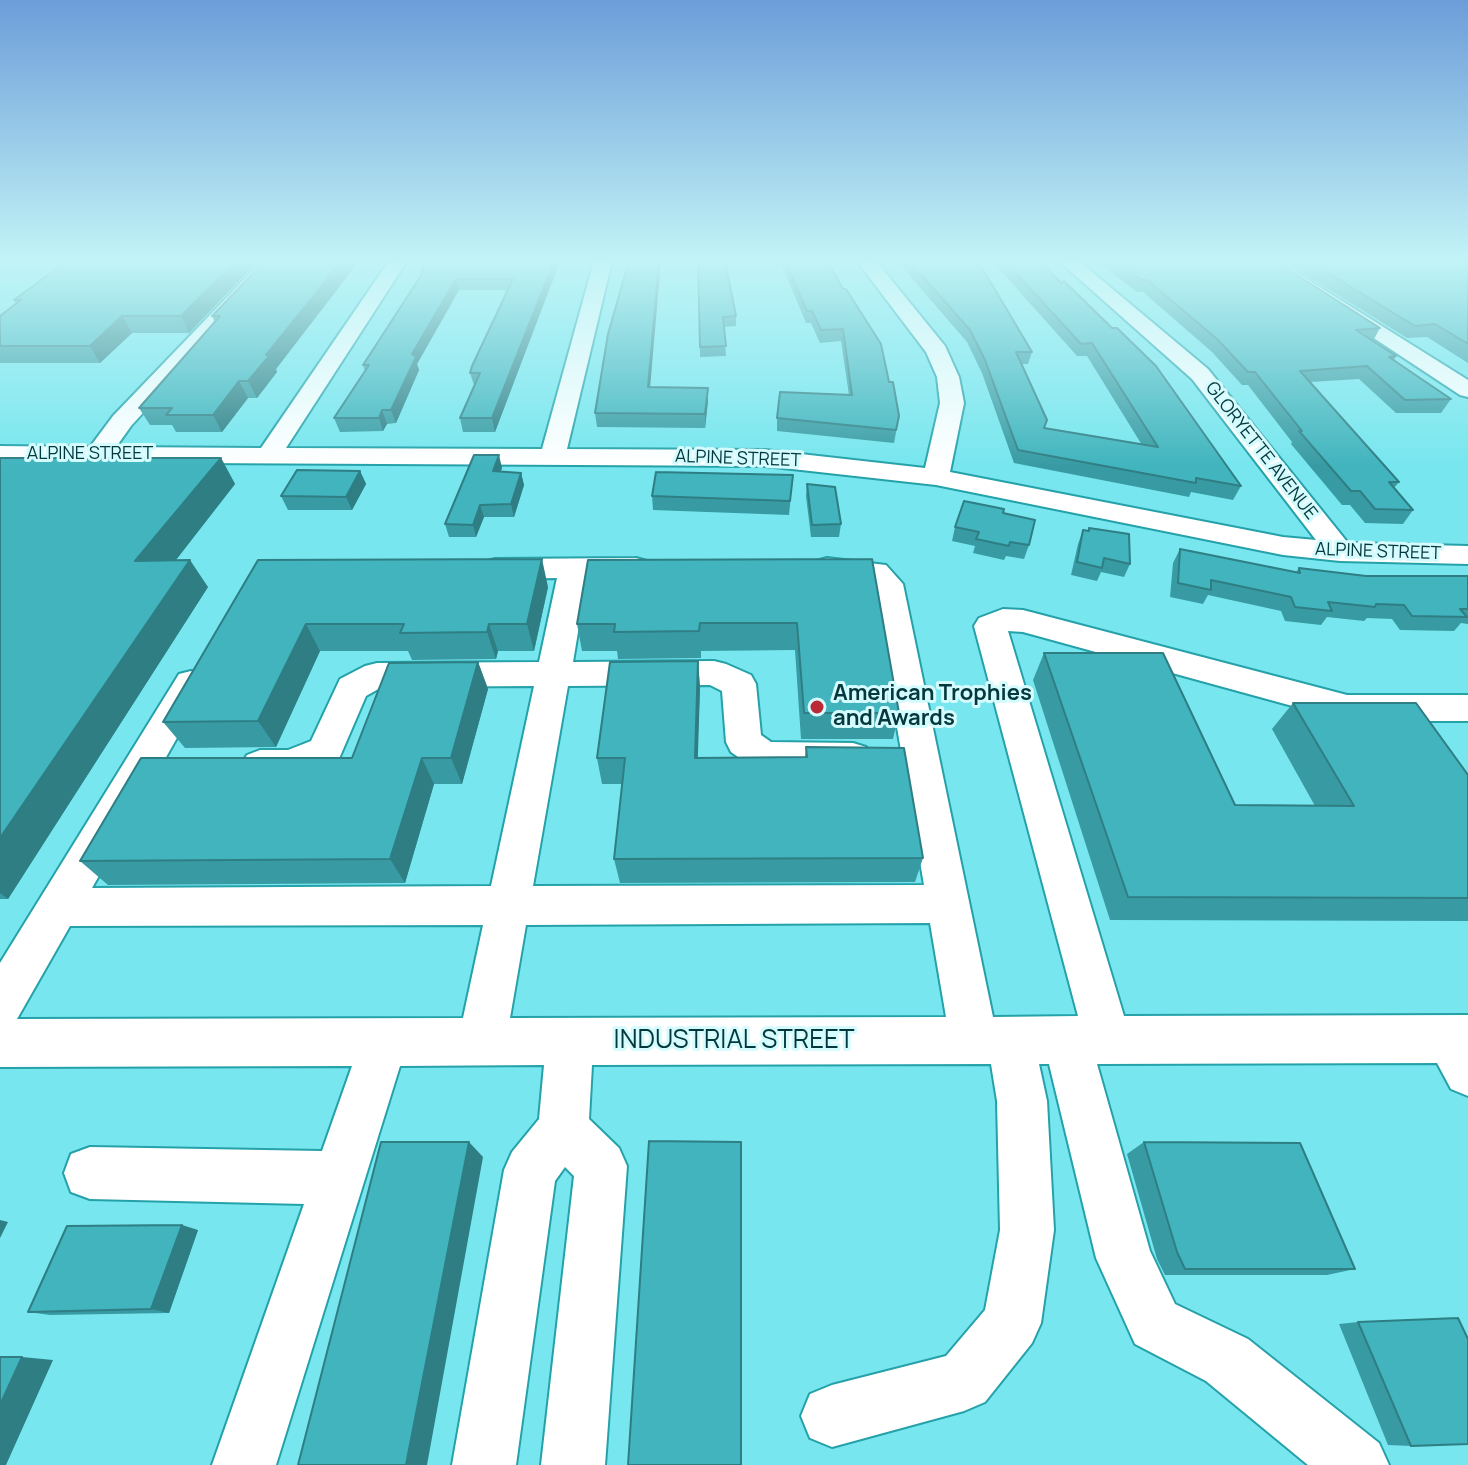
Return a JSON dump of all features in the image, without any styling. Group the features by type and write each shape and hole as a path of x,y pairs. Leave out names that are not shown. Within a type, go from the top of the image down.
{"street":[{"path":"155,356 166,350 186,329"},
{"path":"98,454 122,421 208,329"},
{"path":"269,454 352,329"},
{"path":"553,456 585,329"},
{"path":"920,329 937,351 948,377 952,403 936,477"},
{"name":"GLORYETTE AVENUE","path":"1148,329 1200,374 1340,552"},
{"path":"1373,329 1468,390"},
{"name":"ALPINE STREET","path":"0,454 765,458 936,477 1231,538 1340,552 1468,555"},
{"path":"482,1042 574,568"},
{"path":"462,569 666,568"},
{"path":"788,568 850,568 875,572 888,584 948,904 993,1040 1022,1101 1027,1230 1012,1323 964,1381 832,1416"},
{"path":"1357,1465 1227,1360 1155,1324 1124,1258 1088,1040 990,626 1003,620 1023,621 1347,708 1468,708"},
{"path":"0,1005 211,650"},
{"path":"231,765 290,765 325,751 352,688 377,675 714,673 739,684 744,742 764,756 921,757"},
{"path":"1417,708 1443,742"},
{"path":"142,766 186,765"},
{"path":"58,907 948,904"},
{"name":"INDUSTRIAL STREET","path":"0,1043 1088,1040 1462,1050"},
{"path":"484,1465 530,1170 563,1129 570,1041"},
{"path":"244,1465 384,1042"},
{"path":"563,1129 601,1166 573,1465"},
{"path":"90,1173 339,1178"}],"building":[{"path":"0,329 108,329 90,346 0,346"},
{"path":"208,329 287,329 248,381 239,381 213,415 166,415 172,408 139,408"},
{"path":"386,329 426,329 412,354 416,357 391,410 382,410 379,418 334,418 369,365 363,365"},
{"path":"489,329 527,329 492,418 460,418 480,373 470,373"},
{"path":"609,329 653,329 648,387 708,388 705,414 595,413"},
{"path":"700,329 724,329 726,346 700,347"},
{"path":"843,329 872,329 881,344 889,382 893,382 899,416 896,430 777,418 780,392 852,395"},
{"path":"1019,329 1032,352 1016,352 1047,420 1044,428 1158,447 1092,343 1081,344 1068,329 1118,329 1156,366 1241,486 1196,478 1196,483 1018,450 985,360 970,330"},
{"path":"1206,329 1364,329 1356,330 1396,356 1389,357 1451,399 1405,400 1367,366 1300,371 1399,482 1389,482 1413,510 1375,509 1360,491 1351,491 1299,431 1302,431 1255,372 1248,372"},
{"path":"1444,329 1468,329 1468,344"},
{"path":"474,455 499,455 493,471 521,473 511,504 480,505 473,525 445,524"},
{"path":"0,458 221,458 135,561 190,560 0,838"},
{"path":"297,470 360,471 346,497 281,496"},
{"path":"656,472 793,475 790,501 652,496"},
{"path":"807,484 835,487 841,524 812,525"},
{"path":"964,501 1004,509 1003,513 1035,520 1029,545 1010,542 1009,546 976,539 979,532 955,527"},
{"path":"1089,528 1129,534 1130,564 1104,558 1102,568 1077,562 1083,530 1089,531"},
{"path":"1180,549 1300,573 1299,568 1366,576 1468,576 1468,609 1460,609 1467,617 1412,616 1404,605 1376,604 1375,607 1328,602 1332,611 1295,607 1291,597 1211,580 1211,590 1178,583"},
{"path":"542,559 527,624 489,624 487,632 400,633 404,624 306,624 258,721 163,722 258,560"},
{"path":"872,559 899,713 804,713 797,623 700,623 699,631 614,632 615,624 577,624 588,560"},
{"path":"1044,653 1163,653 1235,805 1354,806 1293,703 1416,703 1468,775 1468,898 1128,897"},
{"path":"698,661 695,758 807,757 806,747 904,748 923,858 614,859 625,758 597,758 610,662"},
{"path":"478,662 451,758 422,758 390,859 80,861 141,758 352,758 389,663"},
{"path":"649,1141 741,1142 741,1465 628,1465"},
{"path":"381,1142 469,1142 406,1465 298,1465"},
{"path":"1144,1142 1300,1143 1355,1269 1185,1269"},
{"path":"182,1225 151,1309 28,1312 67,1226"},
{"path":"1458,1318 1468,1339 1468,1444 1411,1446 1358,1322"},
{"path":"0,1357 22,1357 0,1405"}],"place":[{"name":"American Trophies and Awards","path":"817,707"}]}
